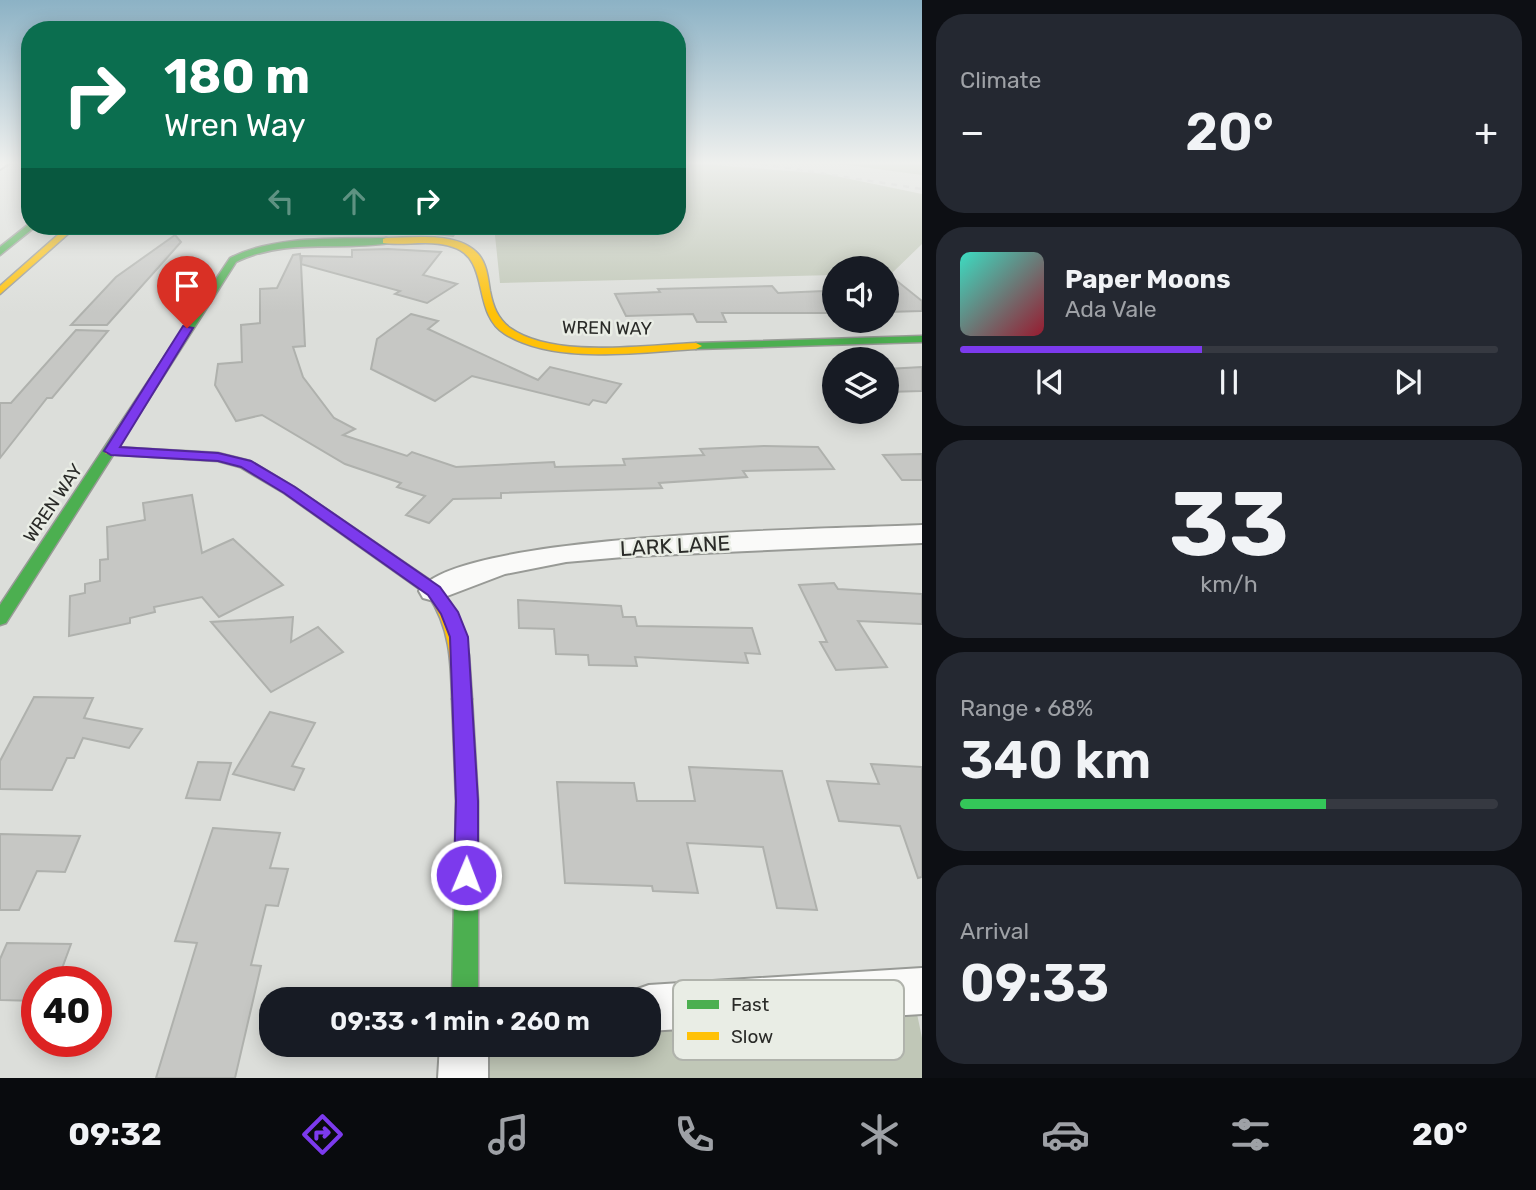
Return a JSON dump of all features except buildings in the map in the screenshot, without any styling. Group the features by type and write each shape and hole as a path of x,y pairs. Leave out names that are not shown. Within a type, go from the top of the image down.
{"main road":[{"path":"0,251 21,235"},
{"path":"0,291 63,235"},
{"name":"WREN WAY","path":"0,619 229,265 239,257 276,247 413,242 458,245 473,255 481,270 488,308 500,325 556,346 621,349 922,339"},
{"path":"111,451 218,457 246,464 289,490 434,591 449,612 459,637 467,801 465,987"}],"street":[{"name":"LARK LANE","path":"434,591 461,578 507,564 583,551 922,534"},
{"path":"904,992 922,991"},
{"path":"463,1078 464,1057"}],"green space":[{"path":"686,212 922,212 922,244 899,266 899,256 822,256 822,275 500,283 495,235 686,235"},
{"path":"915,1004 922,1038 922,1078 476,1078 477,1057 661,1057 661,1017 673,1017 673,1060 904,1060 904,1005"}],"traffic: fast":[{"path":"0,252 21,235"},
{"path":"0,619 233,260 262,249 283,246 386,241"},
{"path":"696,346 922,339"},
{"path":"462,699 467,801 465,987"}],"traffic: slow":[{"path":"0,291 63,235"},
{"path":"386,241 438,241 466,249 480,266 491,313 509,332 529,341 551,346 600,350 696,346"},
{"path":"111,451 218,457 245,464 289,490 434,591 455,630 460,655 462,699"}],"route":[{"path":"187,328 111,451 218,457 246,464 289,490 434,591 449,612 459,637 467,801 466,875"}]}
